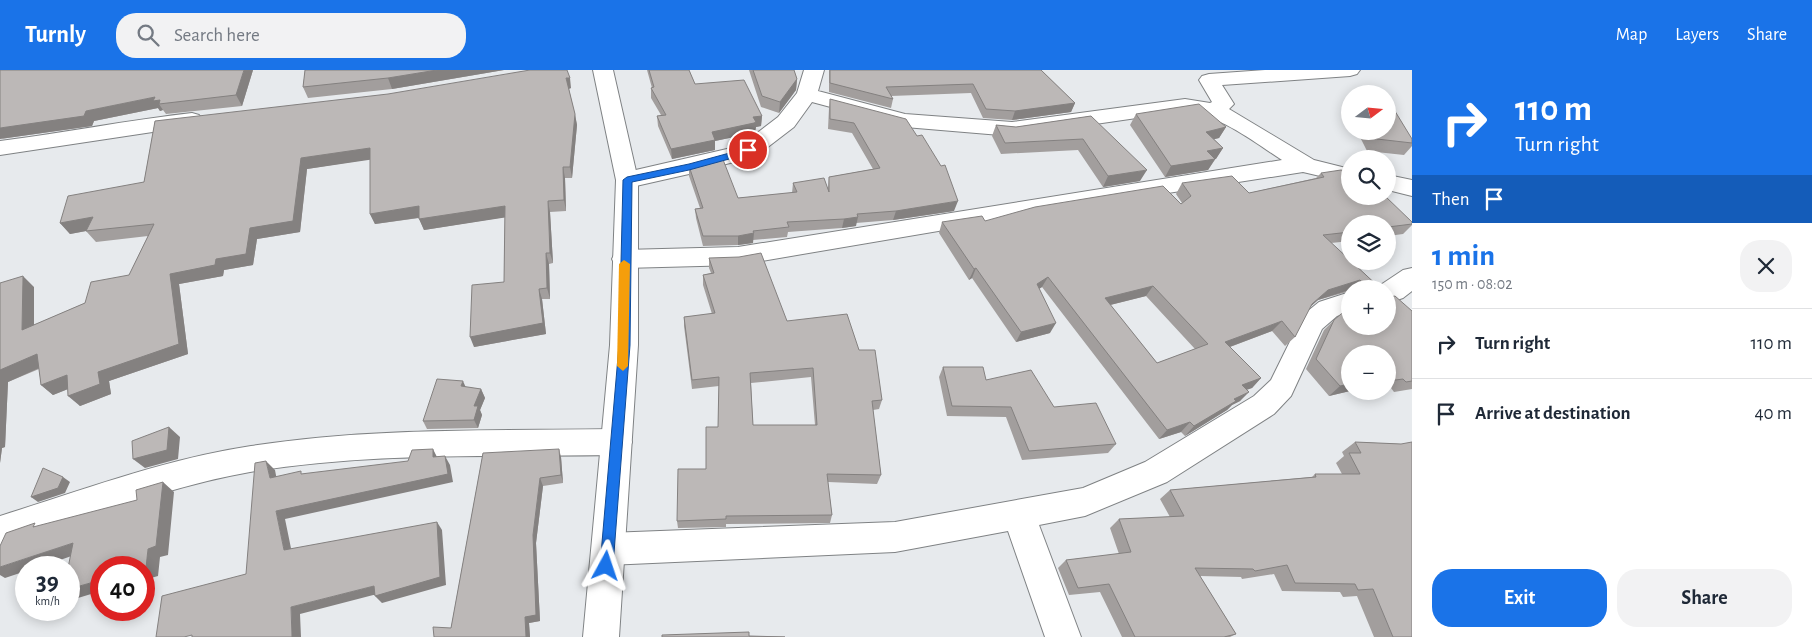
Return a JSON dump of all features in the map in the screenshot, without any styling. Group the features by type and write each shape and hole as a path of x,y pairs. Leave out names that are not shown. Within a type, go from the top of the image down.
{"street":[{"path":"601,637 624,345 624,259 627,180 603,70"},
{"path":"627,180 689,167 748,150 786,122 806,94 814,70"},
{"path":"1214,109 1224,104 1209,80 1350,70"},
{"path":"806,94 905,120 1012,129 1185,105 1205,106 1224,112 1306,164 1341,174"},
{"path":"0,148 63,140 144,125 208,118"},
{"path":"624,259 738,256 1091,197 1306,164"},
{"path":"1396,185 1412,188"},
{"path":"1396,289 1412,277"},
{"path":"608,549 894,537 1085,502 1156,472 1264,405 1281,388 1312,322 1328,309 1341,305"},
{"path":"0,531 203,469 251,459 377,448 617,442"},
{"path":"1018,513 1063,637"}],"building":[{"path":"0,70 244,70 236,95 159,104 160,100 153,101 155,97 86,111 84,116 0,128"},
{"path":"305,70 437,70 388,78 303,87"},
{"path":"530,70 567,70 570,78 566,78 575,114 570,167 563,167 564,200 548,201 550,253 546,253 547,288 539,289 543,323 470,337 472,285 504,282 505,206 419,219 419,206 370,214 370,148 301,158 293,221 250,228 246,254 216,259 215,265 170,274 179,344 98,372 100,384 68,396 67,375 41,385 37,354 0,370 0,283 23,276 22,330 85,303 91,282 129,275 154,224 86,231 93,217 60,223 68,196 144,182 155,121 388,94"},
{"path":"649,70 689,70 695,84 744,80 762,116 753,117 756,122 754,123 712,132 715,140 671,149 657,116 666,115 651,88 654,87"},
{"path":"753,70 794,70 797,79 780,102 762,96"},
{"path":"830,70 1041,70 1075,103 1015,111 986,109 973,84 886,87 893,99 830,83"},
{"path":"830,99 906,119 917,136 922,135 941,166 945,165 958,201 896,211 857,214 858,217 844,219 787,222 789,227 753,231 754,233 738,236 703,236 695,209 703,208 689,166 722,157 738,198 797,192 793,183 824,178 829,192 829,177 880,168 854,123 830,119"},
{"path":"1199,104 1226,127 1206,132 1223,148 1207,151 1215,159 1171,166 1136,114"},
{"path":"1396,113 1412,139 1412,143 1386,140 1396,140"},
{"path":"1091,116 1147,170 1108,176 1083,139 1005,143 996,125 1016,127"},
{"path":"1341,170 1341,205 1394,205 1412,224 1396,226 1396,215 1341,215 1341,233 1323,235 1341,252 1341,270 1361,270 1371,280 1341,280 1341,286 1328,290 1312,304 1295,337 1282,321 1225,342 1261,378 1242,385 1249,392 1234,399 1236,401 1194,426 1190,422 1167,430 1048,277 1037,284 1056,323 1021,332 942,222 982,216 985,221 1035,207 1163,186 1181,204 1191,196 1182,183 1232,176 1249,193 1324,177 1321,173","holes":["1153,286 1208,344 1157,363 1105,298"]},
{"path":"761,253 787,321 847,314 859,350 875,350 882,400 872,401 881,475 827,474 832,515 726,516 726,519 677,521 678,469 706,469 706,427 718,427 719,377 692,380 684,317 715,313 703,275 714,273 709,258 739,257","holes":["813,368 817,425 753,425 750,373"]},
{"path":"1396,297 1412,311 1412,381 1396,380 1396,345 1341,345 1340,386 1316,359 1334,320 1341,314 1341,335 1396,335"},
{"path":"943,367 983,367 986,380 1031,370 1054,407 1096,403 1116,444 1029,451 1011,407 952,406"},
{"path":"437,379 463,381 461,386 481,389 474,406 478,406 474,420 423,421"},
{"path":"169,427 167,450 133,459 132,441"},
{"path":"1355,442 1401,444 1412,442 1412,637 1393,637 1373,589 1358,590 1355,584 1295,583 1287,565 1255,571 1253,569 1195,568 1236,634 1224,637 1135,637 1109,584 1078,588 1066,560 1131,552 1119,519 1184,516 1170,490 1316,477 1315,474 1360,474 1349,453 1361,453"},
{"path":"433,449 433,457 445,456 448,474 276,511 284,550 437,522 440,577 375,596 374,586 291,607 292,637 192,637 192,635 184,637 156,637 162,596 246,574 255,463 266,461 270,478 301,471 301,474 408,461 412,450"},
{"path":"559,449 561,475 540,478 533,535 536,615 525,617 526,637 434,637 433,627 451,628 483,453"},
{"path":"43,468 63,477 58,488 31,497"},
{"path":"163,482 156,546 148,549 147,556 90,556 90,583 80,586 80,556 70,556 73,543 33,556 15,556 15,562 0,567 0,546 6,533 35,523 33,527 137,500 136,490"},
{"path":"749,632 749,636 785,637 662,637 662,635"}],"slow traffic":[{"path":"623,366 624,264"}],"route":[{"path":"606,566 624,345 624,259 627,180 689,167 748,150"}]}
